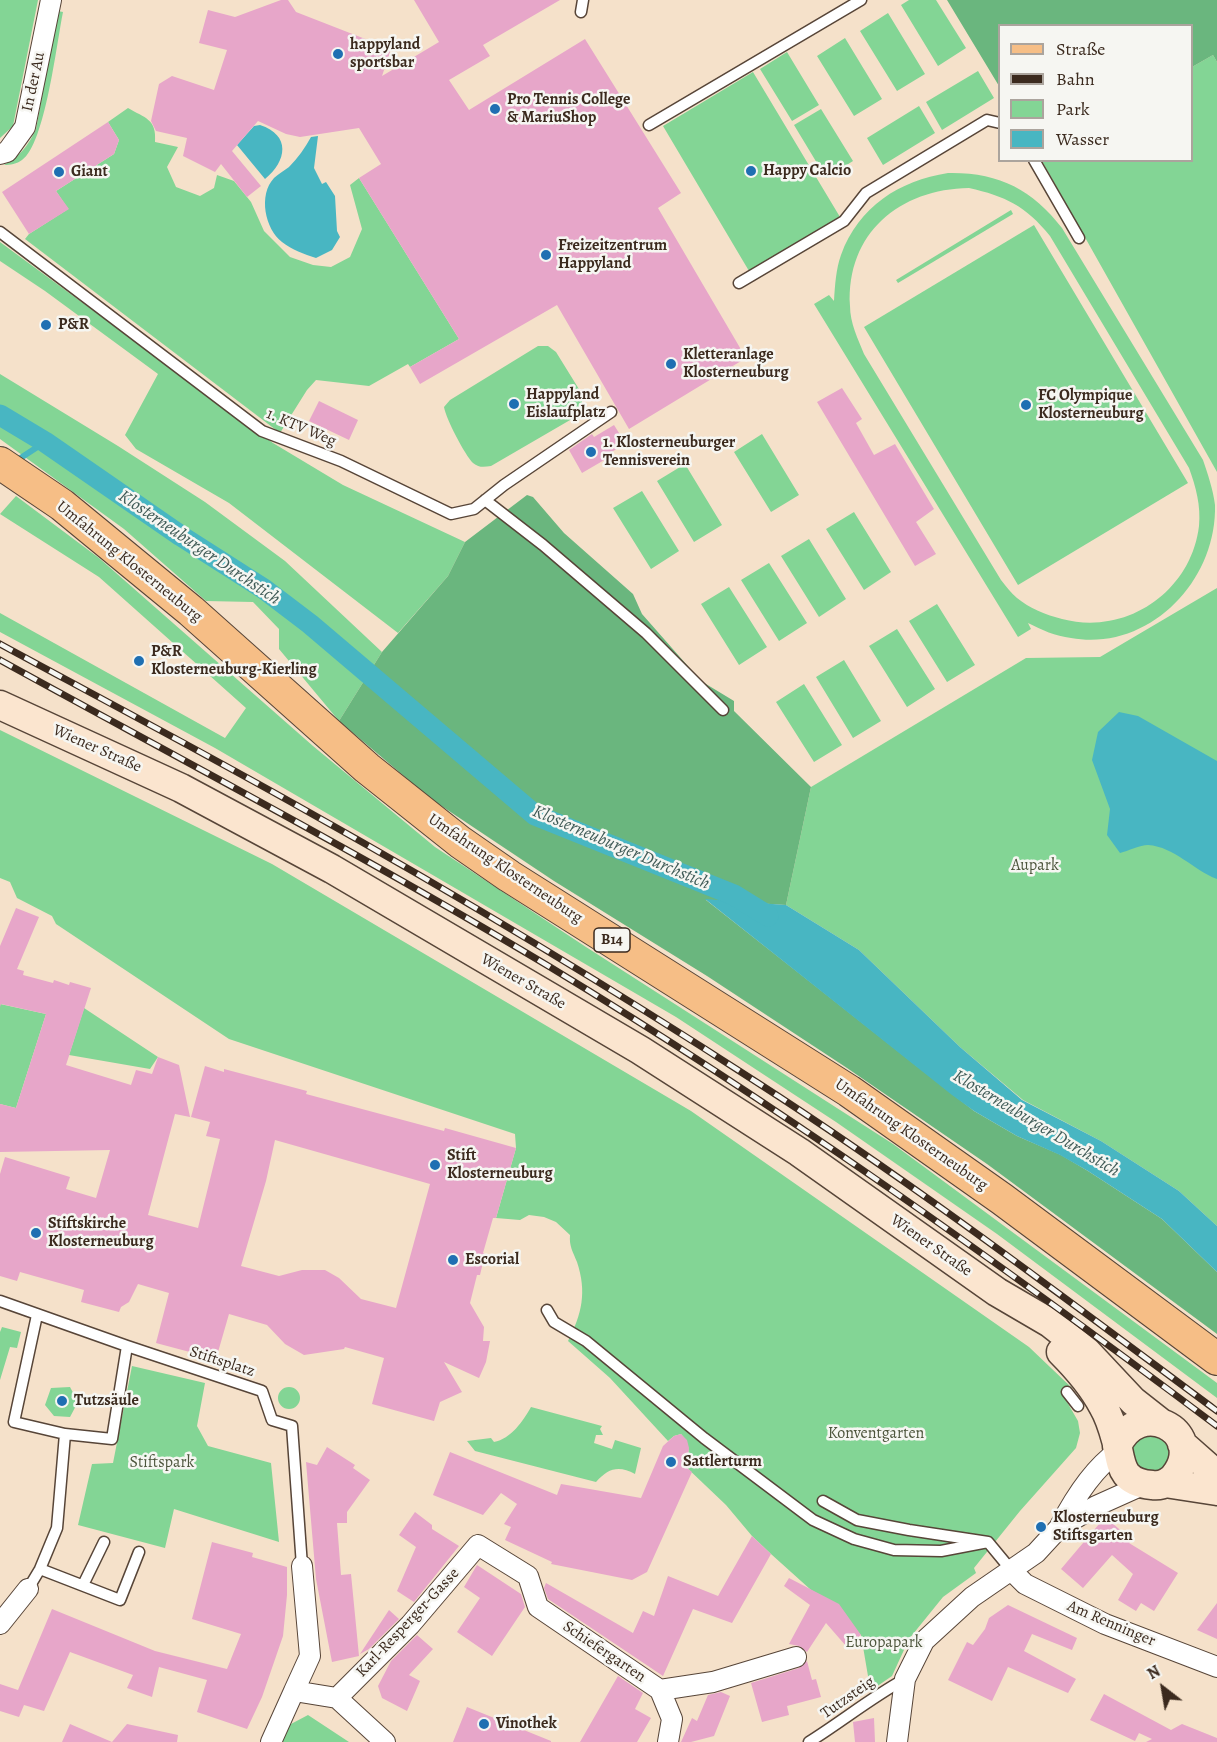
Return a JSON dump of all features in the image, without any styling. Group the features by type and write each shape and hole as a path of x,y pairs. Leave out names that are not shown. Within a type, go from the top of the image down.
{"main road":[{"name":"Umfahrung Klosterneuburg","path":"0,463 62,505 191,611 367,768 460,842 509,876 849,1091 1002,1199 1217,1359"}],"street":[{"name":"In der Au","path":"0,154 7,152 25,128 51,0"},
{"name":"Wiener Straße","path":"0,705 181,788 332,869 619,1038 799,1152 1019,1307 1050,1323 1087,1352 1133,1401 1175,1431 1182,1444 1217,1475"},
{"name":"Wiener Straße","path":"1019,1307 1030,1322 1083,1374 1104,1407 1120,1463 1126,1474 1136,1481 1217,1491"},
{"path":"897,1742 905,1679 924,1641 972,1597 1036,1553 1059,1528 1082,1490 1117,1449 1124,1434 1134,1425 1147,1421 1161,1423"},
{"path":"1059,1528 1096,1506 1155,1484 1179,1470 1182,1444"},
{"name":"Schiefergarten","path":"478,1545 528,1576 538,1607 660,1690 713,1682 796,1657"},
{"name":"Karl-Resperger-Gasse","path":"337,1698 410,1625 478,1545"},
{"path":"271,1742 310,1656 302,1566"},
{"name":"Am Renninger","path":"1012,1571 1025,1584 1105,1624 1217,1667"},
{"path":"0,1624 28,1589"},
{"path":"660,1690 672,1719 668,1742"},
{"path":"294,1691 337,1698 384,1742"}],"lane":[{"path":"581,12 584,0"},
{"path":"649,125 861,0"},
{"path":"739,283 844,221 866,193 987,120 998,123"},
{"path":"1035,162 1079,238"},
{"name":"1. KTV Weg","path":"0,232 262,431 341,461 451,514 474,509 504,485 611,412"},
{"path":"485,500 543,545 646,633 723,710"},
{"name":"Stiftsplatz","path":"0,1300 37,1315 262,1391 272,1420 292,1426 302,1566"},
{"path":"547,1310 554,1322 586,1341 704,1438 813,1520 854,1539 894,1550 940,1551 988,1542"},
{"path":"37,1315 14,1422 65,1434 112,1439 127,1346"},
{"path":"1067,1392 1078,1406"},
{"path":"28,1589 40,1569 57,1528 65,1434"},
{"path":"823,1501 857,1520 988,1542 1012,1571"},
{"path":"83,1585 104,1542"},
{"path":"40,1569 120,1600 139,1552"},
{"name":"Tutzsteig","path":"809,1742 905,1679"}],"green space":[{"path":"0,0 38,0 13,126 0,138"},
{"path":"909,0 936,0 966,48 938,66 901,5"},
{"path":"947,0 1217,0 1217,62 1213,55 1193,66 1193,24 998,24 998,84"},
{"path":"58,11 63,12 49,91 37,135 30,151 22,160 4,165 23,150 36,129"},
{"path":"888,13 925,74 897,91 860,31"},
{"path":"845,38 882,99 854,116 817,56"},
{"path":"787,52 819,105 792,121 760,69"},
{"path":"1213,55 1217,62 1217,472 1043,162 1193,162 1193,66"},
{"path":"978,71 994,98 942,130 926,102"},
{"name":"Happy Calcio","path":"753,72 840,217 749,271 663,126"},
{"path":"919,106 935,133 883,165 867,138"},
{"path":"128,108 149,120 154,128 155,142 178,147 167,167 176,187 200,196 214,188 217,175 234,181 251,202 264,231 290,257 313,265 331,267 350,257 362,229 350,185 359,178 459,339 410,367 408,364 369,386 316,380 307,390 280,433 25,239 29,234 68,209 56,191 114,154 119,140 108,122"},
{"path":"821,109 853,161 826,178 794,125"},
{"path":"948,173 966,173 998,180 1026,193 1051,214 1062,228 1203,460 1215,505 1213,533 1204,560 1191,585 1173,606 1151,622 1126,634 1099,639 1071,638 1028,623 1031,629 1018,637 814,304 829,295 834,301 841,255 858,223 883,199 897,190 930,177","holes":["969,188 1014,204 1032,217 1050,236 1192,475 1199,511 1199,526 1193,550 1183,571 1169,589 1152,604 1131,614 1109,621 1086,623 1062,619 1032,608 1013,594 1001,580 864,354 855,331 850,312 851,280 857,257 868,237 882,220 900,207 944,190"]},
{"path":"1011,210 1013,214 898,283 896,280"},
{"name":"FC Olympique Klosterneuburg","path":"1034,225 1188,483 1018,585 864,327"},
{"path":"0,242 273,443 343,485 465,542 448,576 398,633 229,503 136,449 125,435 158,374 0,261"},
{"name":"Happyland Eislaufplatz","path":"538,346 548,346 556,352 582,394 582,407 577,416 491,466 475,465 456,437 444,407 450,400"},
{"path":"0,374 205,502 285,561 382,652 339,721 279,649 279,629 253,602 206,601 124,529 0,439"},
{"path":"762,434 799,495 771,512 734,452"},
{"path":"685,464 722,525 694,542 657,481"},
{"path":"642,491 679,551 651,569 613,508"},
{"path":"527,495 533,497 564,533 633,594 642,614 701,681 734,701 734,711 811,787 786,905 706,900 974,1111 1017,1136 1061,1155 1162,1219 1217,1272 1217,1334 987,1164 847,1068 707,976 554,881 431,799 339,721 382,652 448,576 465,542"},
{"path":"16,496 99,558 313,746 435,847 893,1144 1217,1383 1217,1398 997,1234 836,1122 676,1017 215,748 0,632 0,613 225,738 246,708 99,577 0,514"},
{"path":"854,512 891,572 864,590 826,529"},
{"path":"809,539 846,599 819,617 781,556"},
{"path":"769,563 807,623 779,641 741,580"},
{"path":"729,587 767,647 739,665 701,604"},
{"name":"Aupark","path":"1217,588 1217,1226 1179,1191 1101,1141 1023,1100 960,1047 859,950 786,905 811,787 1026,658 1100,657"},
{"path":"937,604 975,665 947,682 909,621"},
{"path":"897,629 935,689 907,707 869,646"},
{"path":"844,660 881,721 853,738 816,677"},
{"path":"804,684 842,745 814,762 776,702"},
{"name":"Konventgarten","path":"0,730 272,864 691,1111 1029,1347 1072,1388 1063,1395 1078,1421 1080,1433 1076,1448 1020,1511 974,1568 976,1573 943,1597 909,1639 892,1676 876,1687 868,1676 861,1635 752,1536 726,1505 684,1465 688,1457 688,1449 681,1434 668,1441 610,1378 568,1341 582,1303 582,1283 570,1235 556,1222 544,1217 529,1215 520,1220 496,1218 516,1148 515,1134 229,1039 56,924 52,916 17,898 10,882 0,878"},
{"path":"0,1004 46,1014 16,1108 0,1104"},
{"path":"84,1008 158,1057 150,1069 69,1055"},
{"path":"2,1327 21,1332 17,1348 10,1347 0,1380 0,1332"},
{"name":"Stiftspark","path":"132,1366 205,1383 197,1426 208,1446 271,1463 279,1542 174,1509 165,1548 78,1525 92,1464 113,1463"},
{"path":"70,1387 78,1402 70,1417 54,1416 45,1405 51,1388"},
{"path":"285,1387 293,1387 300,1394 300,1402 293,1409 285,1409 278,1402 278,1394"},
{"path":"531,1407 602,1426 600,1429 603,1435 596,1435 594,1443 612,1449 615,1440 641,1448 635,1474 624,1469 614,1469 596,1482 475,1451 467,1441 491,1438 494,1442 506,1437"},
{"path":"1141,1435 1161,1436 1168,1445 1170,1452 1168,1460 1158,1472 1150,1473 1135,1468 1131,1444"},
{"path":"308,1715 349,1742 278,1742 285,1724 291,1724"}],"water":[{"path":"260,125 277,135 282,149 278,164 265,179 237,145 254,126"},
{"path":"318,136 314,168 322,184 326,182 335,196 337,231 340,237 332,250 316,258 290,247 276,236 268,221 265,202 269,185 274,178 292,164 311,137"},
{"path":"1119,712 1138,716 1217,761 1217,879 1175,854 1158,847 1145,845 1120,853 1107,835 1110,809 1092,760 1098,732"},
{"path":"705,899 786,905 859,950 960,1047 1022,1100 1101,1141 1179,1191 1217,1226 1217,1272 1162,1219 1088,1171 1060,1155 1017,1136 952,1095"}],"building":[{"name":"Freizeitzentrum Happyland","path":"281,0 288,0 296,12 391,49 382,76 439,42 414,0 560,0 483,45 490,56 449,80 469,110 585,39 681,193 658,208 746,358 629,429 557,305 420,384 410,367 459,339 359,178 381,164 359,128 300,137 286,134 258,121 232,151 261,186 247,197 221,164 215,172 183,156 187,138 156,131 151,121 159,84 172,76 214,90 227,50 199,43 208,10 235,17"},
{"name":"Giant","path":"108,122 119,140 114,154 56,191 69,209 29,234 2,192"},
{"path":"842,388 862,419 856,423 874,455 895,444 934,509 916,522 936,554 915,566 817,402"},
{"path":"319,401 358,420 349,440 309,421"},
{"name":"1. Klosterneuburger Tennisverein","path":"614,425 626,444 604,456 606,459 582,473 569,450 592,434 594,437"},
{"name":"Stift Klosterneuburg","path":"16,908 39,917 17,969 24,971 23,975 53,983 54,980 69,985 70,982 91,988 66,1065 131,1085 136,1070 152,1074 158,1057 179,1065 190,1117 175,1114 148,1215 198,1228 220,1139 206,1136 210,1122 191,1117 205,1066 224,1072 224,1069 307,1091 306,1094 516,1148 496,1218 493,1218 483,1253 485,1254 480,1275 477,1275 470,1303 484,1327 483,1341 490,1341 486,1362 479,1378 444,1362 462,1392 440,1402 434,1421 372,1404 384,1358 345,1347 304,1355 285,1344 267,1325 229,1314 216,1359 156,1343 169,1293 138,1284 129,1302 121,1307 119,1312 81,1302 84,1290 20,1272 17,1281 0,1276 0,1174 5,1157 70,1177 66,1189 96,1198 110,1150 0,1152 0,1104 16,1108 46,1014 1,1004 0,1007 0,946","holes":["275,1140 430,1184 396,1308 361,1299 339,1278 325,1270 302,1270 279,1276 241,1266 266,1181"]},
{"path":"681,1434 687,1440 689,1448 686,1467 692,1472 647,1572 632,1580 551,1564 552,1562 505,1540 511,1527 504,1524 517,1504 501,1493 483,1515 433,1495 450,1452 557,1495 561,1484 641,1498 663,1446 674,1436"},
{"path":"327,1447 355,1465 353,1468 370,1480 347,1512 347,1523 337,1523 341,1575 351,1574 359,1656 332,1662 316,1579 306,1462 317,1465"},
{"path":"415,1512 432,1525 432,1529 459,1546 414,1602 397,1591 416,1547 399,1535"},
{"path":"1105,1517 1132,1540 1129,1543 1178,1573 1154,1611 1141,1603 1136,1611 1118,1600 1133,1574 1112,1555 1083,1588 1061,1569"},
{"path":"752,1536 771,1554 732,1623 693,1609 663,1676 548,1599 544,1588 546,1583 633,1633 643,1611 654,1616 668,1576 718,1596"},
{"path":"212,1542 253,1553 252,1557 287,1567 283,1636 262,1697 247,1729 197,1712 207,1680 159,1667 152,1697 127,1688 133,1675 70,1652 44,1711 24,1705 19,1717 0,1711 0,1684 18,1690 52,1609 155,1651 227,1669 241,1634 192,1619"},
{"path":"477,1565 521,1594 525,1607 492,1656 457,1632 480,1598 464,1587"},
{"path":"789,1578 839,1604 861,1635 846,1646 826,1623 807,1652 799,1646 789,1644 810,1605 784,1586"},
{"path":"1217,1603 1217,1639 1197,1630"},
{"path":"1008,1605 1077,1638 1072,1650 1032,1634 1024,1651 1076,1679 1068,1693 1008,1667 992,1701 948,1680 967,1642 973,1645 985,1629 989,1618"},
{"path":"389,1610 399,1619 369,1649 360,1654"},
{"path":"417,1635 433,1649 409,1675 420,1681 407,1711 382,1698 378,1686 391,1661"},
{"path":"807,1661 812,1680 816,1679 821,1697 787,1706 789,1715 762,1722 751,1683 799,1668"},
{"path":"618,1676 643,1693 635,1709 651,1718 637,1742 580,1742"},
{"path":"721,1692 730,1696 714,1736 681,1742 692,1718 697,1721 708,1695"},
{"path":"1104,1694 1171,1730 1182,1724 1217,1738 1217,1742 1146,1742 1152,1739 1139,1733 1135,1741 1090,1720"},
{"name":"Vinothek","path":"467,1707 551,1741 551,1742 453,1742"},
{"path":"874,1718 875,1742 855,1742 853,1722"},
{"path":"70,1724 112,1742 62,1742"},
{"path":"127,1724 178,1735 177,1742 112,1742"}],"waterway":[{"name":"Klosterneuburger Durchstich","path":"0,415 45,442 181,536 264,589 310,624 535,815 734,895 768,916"},
{"path":"16,461 45,442"}],"railway":[{"path":"0,644 363,842 646,1012 758,1083 875,1162 990,1243 1217,1411"},
{"path":"0,660 414,888 636,1020 889,1188 972,1246 1217,1426"}],"place":[{"name":"happyland sportsbar","path":"338,54"},
{"name":"Pro Tennis College & MariuShop","path":"495,109"},
{"name":"Happy Calcio","path":"751,171"},
{"name":"Giant","path":"59,172"},
{"name":"Freizeitzentrum Happyland","path":"546,255"},
{"name":"P&R","path":"46,325"},
{"name":"Kletteranlage Klosterneuburg","path":"671,364"},
{"name":"Happyland Eislaufplatz","path":"514,404"},
{"name":"FC Olympique Klosterneuburg","path":"1026,405"},
{"name":"1. Klosterneuburger Tennisverein","path":"591,452"},
{"name":"P&R Klosterneuburg-Kierling","path":"139,661"},
{"name":"Stift Klosterneuburg","path":"435,1165"},
{"name":"Stiftskirche Klosterneuburg","path":"36,1233"},
{"name":"Escorial","path":"453,1260"},
{"name":"Tutzsäule","path":"62,1401"},
{"name":"Sattlerturm","path":"671,1462"},
{"name":"Klosterneuburg Stiftsgarten","path":"1041,1527"},
{"name":"Vinothek","path":"484,1724"}],"park label":[{"name":"Europapark","path":"884,1643"}]}
